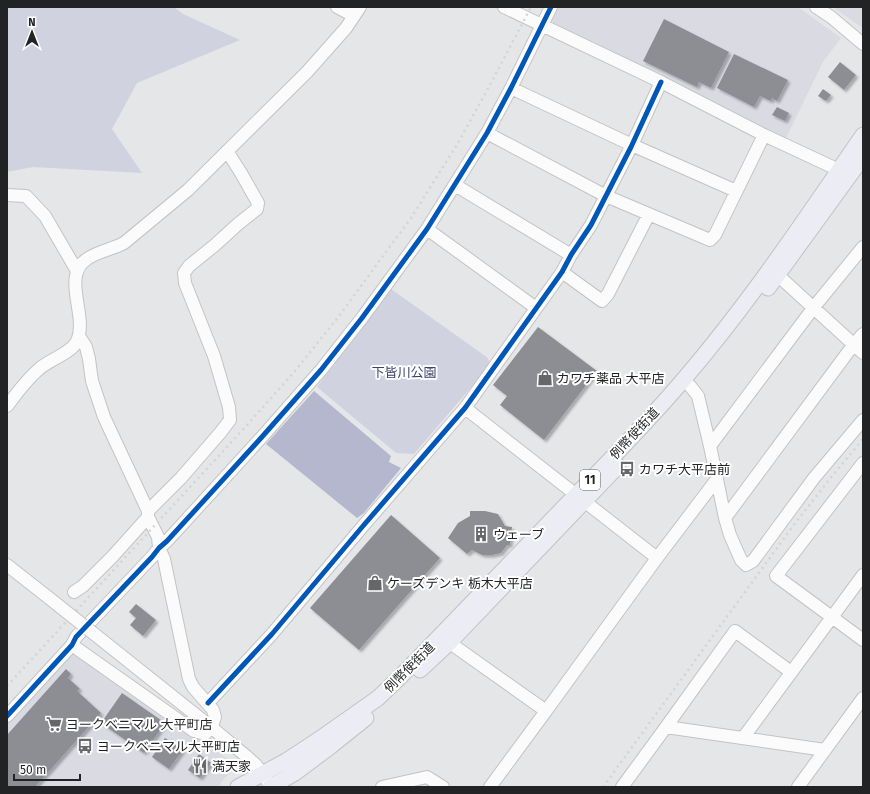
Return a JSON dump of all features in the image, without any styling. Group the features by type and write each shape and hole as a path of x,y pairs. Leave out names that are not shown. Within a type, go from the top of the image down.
{"main road":[{"name":"例幣使街道","path":"268,784 292,757 378,698 445,639 580,498 637,430 687,383 728,325 774,272 844,174 863,136"},
{"name":"例幣使街道","path":"844,174 863,157"},
{"name":"11","path":"238,787 268,784"}],"street":[{"path":"7,406 24,383 40,368 74,346 80,332 75,282 79,267 87,258 124,243 188,190 307,72 346,28 357,12 337,7"},
{"path":"504,7 660,82 844,174"},
{"path":"7,716 72,645 76,637 256,444 321,370 362,318 427,229 487,133 552,7"},
{"path":"816,7 831,17 863,44"},
{"path":"208,703 272,634 362,526 465,408 562,272 606,196 632,145 660,82"},
{"path":"511,88 632,145 736,191"},
{"path":"487,133 606,196 710,240 715,235 764,135"},
{"path":"74,592 83,586 113,556 230,420 229,407 214,356 185,283 184,273 189,266 216,245 238,224 257,209 258,203 241,173 226,151"},
{"path":"455,185 571,255"},
{"path":"7,195 26,196 46,216 77,271"},
{"path":"562,272 602,301 608,294 649,214"},
{"path":"427,229 536,308"},
{"path":"710,446 814,307 862,250"},
{"path":"774,272 863,352"},
{"path":"725,518 854,344 863,334"},
{"path":"72,645 194,731 205,734 211,727 215,717 213,710 193,687 189,679 164,559 159,548 158,536 104,417 92,381 86,347 79,336"},
{"path":"687,383 698,396 730,536 741,560 746,565 753,561 814,478 863,420"},
{"path":"465,408 657,558"},
{"path":"861,467 776,576 863,640"},
{"path":"490,787 657,558 718,479"},
{"path":"7,565 246,756 256,765 268,784 282,787"},
{"path":"743,738 863,575"},
{"path":"622,787 736,631 791,672"},
{"path":"445,639 546,711"},
{"path":"798,787 863,698"},
{"path":"666,727 825,750"},
{"path":"382,787 427,777 443,787"}],"shaded area":[{"path":"558,7 798,7 841,38 823,62 785,140 554,26 552,20"},
{"path":"833,7 863,7 863,29 861,27"},
{"path":"71,653 78,653 232,762 235,767 220,785 216,787 7,787 7,723"}],"green space":[{"path":"7,7 174,7 183,14 240,40 137,83 112,129 142,173 33,167 7,172"},
{"name":"下皆川公園","path":"391,289 488,358 490,365 414,454 396,453 317,387"}],"water":[{"path":"314,391 391,456 389,462 401,468 364,513 357,518 266,444"}],"building":[{"path":"664,19 729,52 711,88 699,82 697,87 643,61"},
{"path":"734,54 788,80 777,101 772,98 771,101 760,96 754,107 717,88"},
{"path":"840,62 856,75 844,90 828,77"},
{"path":"823,89 831,95 826,101 818,96"},
{"path":"777,107 789,113 785,121 772,115"},
{"name":"カワチ薬品 大平店","path":"538,327 597,371 544,440 500,405 507,396 493,385"},
{"name":"ウェーブ","path":"470,511 485,511 498,514 505,526 512,527 510,545 507,545 501,553 492,555 482,555 472,550 467,554 448,538 458,523 470,516"},
{"name":"ケーズデンキ 栃木大平店","path":"391,515 440,558 359,650 310,608"},
{"path":"136,604 156,620 143,636 130,625 136,618 129,612"},
{"name":"ヨークベニマル 大平町店","path":"66,669 71,674 68,678 80,689 77,691 101,713 35,787 7,787 7,735"},
{"path":"122,693 165,723 144,753 101,723"},
{"path":"165,738 183,750 169,769 152,757"},
{"name":"満天家","path":"199,754 211,763 200,778 188,770"}],"railway":[{"path":"7,686 248,424 295,371 339,316 411,218 458,143 531,7"},
{"path":"603,787 793,526 863,439"}],"cycle path":[{"path":"7,716 72,645 76,637 167,541 261,438 321,370 362,318 427,229 487,133 551,7"},
{"path":"208,703 272,634 465,408 562,272 571,255 591,225 631,147 661,82"}],"place":[{"name":"カワチ薬品 大平店","path":"545,378"},
{"name":"カワチ大平店前","path":"627,469"},
{"name":"ウェーブ","path":"481,534"},
{"name":"ケーズデンキ 栃木大平店","path":"375,583"},
{"name":"ヨークベニマル 大平町店","path":"54,724"},
{"name":"ヨークベニマル大平町店","path":"85,746"},
{"name":"満天家","path":"200,766"}]}
